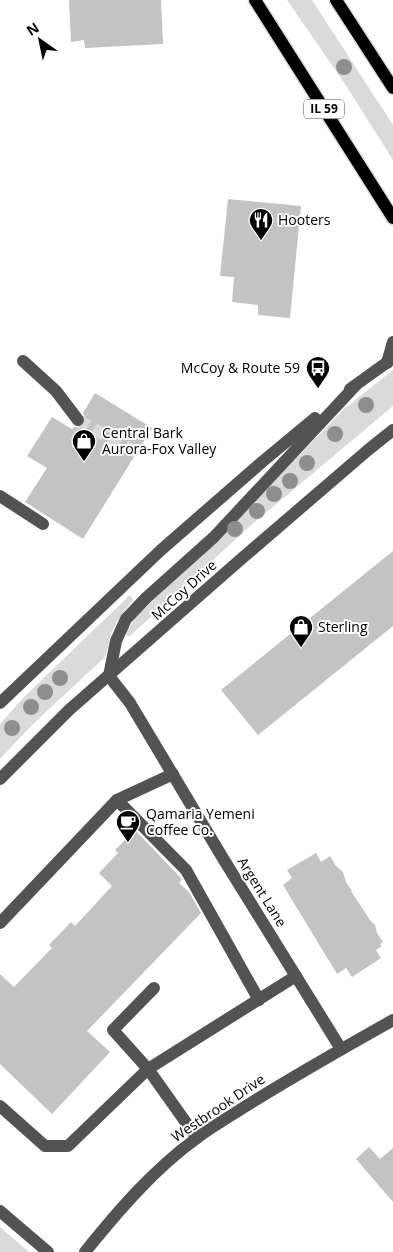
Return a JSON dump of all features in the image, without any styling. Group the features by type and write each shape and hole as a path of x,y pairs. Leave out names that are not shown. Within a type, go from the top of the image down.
{"main road":[{"name":"IL 59","path":"255,0 393,218"},
{"path":"336,0 393,88"}],"street":[{"path":"0,703 161,550 262,462 356,385 390,361 393,342"},
{"path":"23,361 56,391 78,420"},
{"path":"109,676 116,641 126,619 146,598 214,537 356,385"},
{"name":"McCoy Drive","path":"0,779 69,710 247,554 393,430"},
{"path":"0,496 43,524"},
{"name":"Argent Lane","path":"109,676 130,703 341,1049"},
{"path":"0,923 117,800 173,774"},
{"path":"117,800 186,870 259,1000"},
{"path":"0,1106 45,1146 68,1146 148,1069 296,976"},
{"path":"154,988 113,1030 148,1069 197,1138"},
{"name":"Westbrook Drive","path":"85,1252 138,1191 172,1158 197,1138 260,1097 393,1020"},
{"path":"0,1211 48,1252"}],"shaded area":[{"path":"287,0 312,0 393,125 393,160 345,84"},
{"path":"393,370 393,406 249,527 130,636 127,636 126,633 135,618 240,516 344,409"},
{"path":"130,595 133,600 113,629 105,657 33,724 0,759 0,724 24,697"},
{"path":"0,1227 29,1252 0,1252"}],"building":[{"path":"69,0 161,0 163,44 85,48 84,40 71,42"},
{"name":"Hooters","path":"228,199 301,206 290,318 258,315 258,305 232,302 234,277 220,276"},
{"name":"Central Bark Aurora-Fox Valley","path":"95,393 152,428 83,539 25,502 47,468 27,456 52,417 72,429 83,426 86,419 83,413"},
{"path":"393,551 393,626 258,735 221,690"},
{"path":"135,830 180,877 182,880 179,883 189,892 201,913 87,1031 110,1052 52,1114 0,1064 0,974 14,987 52,948 49,945 71,922 75,926 112,886 99,873 118,853 115,850"},
{"path":"316,853 321,862 330,856 336,866 343,872 351,891 375,925 377,933 383,942 380,944 382,946 376,950 381,958 352,977 346,968 337,974 283,885 292,878 287,870"},
{"path":"369,1147 380,1159 393,1148 393,1202 356,1159"}],"tunnel":[{"path":"78,420 137,453"}],"place":[{"name":"Hooters","path":"261,241"},
{"name":"McCoy & Route 59","path":"318,389"},
{"name":"Central Bark Aurora-Fox Valley","path":"84,462"},
{"name":"Sterling","path":"301,648"},
{"name":"Qamaria Yemeni Coffee Co.","path":"128,843"}]}
